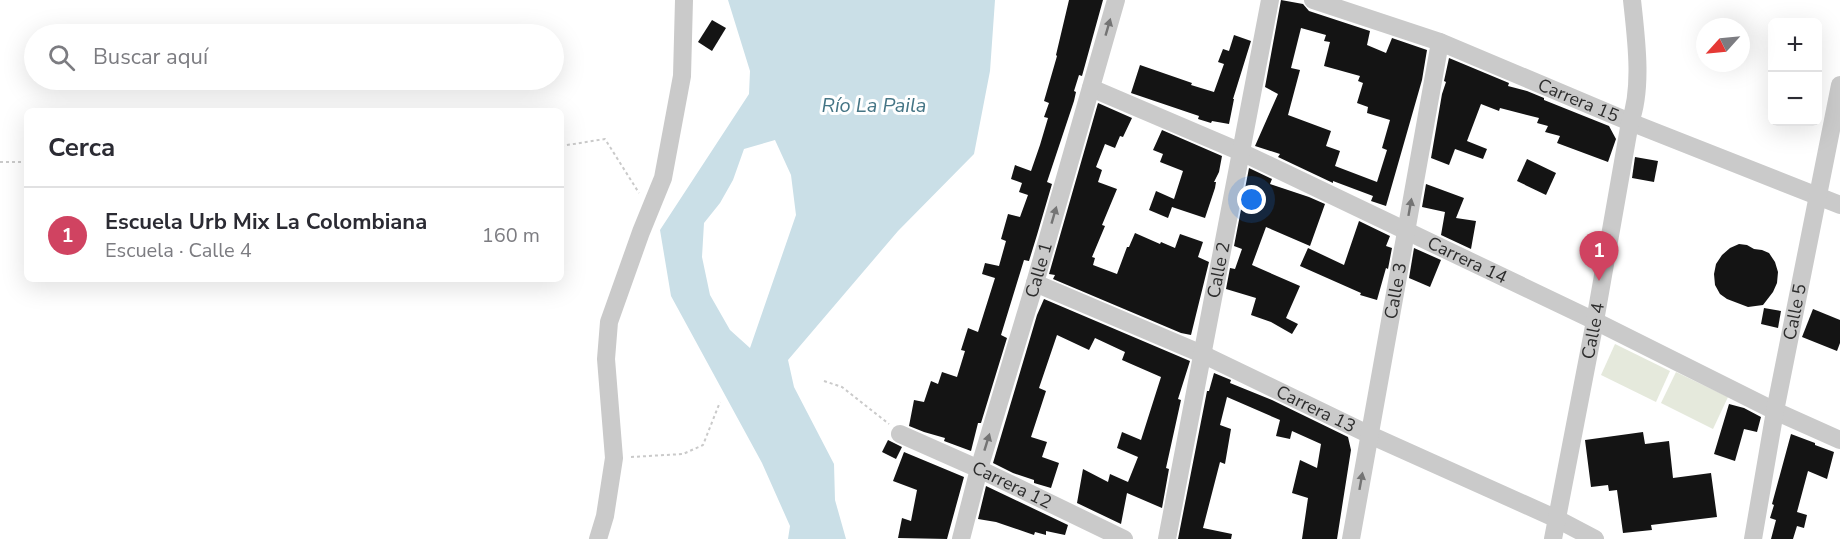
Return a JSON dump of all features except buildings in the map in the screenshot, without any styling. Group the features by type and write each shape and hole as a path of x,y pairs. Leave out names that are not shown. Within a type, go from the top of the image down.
{"street":[{"path":"598,539 605,516 614,458 606,359 609,322 663,178 682,76 684,0"},
{"name":"Calle 1","path":"961,539 979,469 1116,0"},
{"name":"Calle 2","path":"1167,539 1270,0"},
{"name":"Carrera 15","path":"1313,0 1336,4 1440,42 1630,122 1840,205"},
{"name":"Calle 4","path":"1553,539 1630,122 1636,107 1636,44 1632,0"},
{"name":"Calle 3","path":"1351,539 1440,42"},
{"name":"Calle 5","path":"1753,539 1775,411 1840,85"},
{"name":"Carrera 14","path":"1091,88 1241,152 1595,321 1775,411 1840,440"},
{"name":"Carrera 13","path":"1035,282 1202,354 1370,435 1557,519 1595,539"},
{"name":"Carrera 12","path":"900,434 979,469 1124,539"}],"path":[{"path":"564,146 605,139 650,210"},
{"path":"0,162 24,162"},
{"path":"824,381 843,387 900,434"},
{"path":"614,458 683,454 703,445 720,402"}],"shaded area":[{"path":"1615,344 1670,371 1656,402 1601,375"},
{"path":"1676,372 1728,397 1713,429 1661,403"}],"water":[{"name":"Río La Paila","path":"728,0 995,0 990,71 974,154 898,231 788,360 794,387 834,464 835,500 846,539 788,539 790,526 762,463 671,296 660,230 749,94 750,71","holes":["775,140 791,175 796,215 750,348 730,330 710,295 702,257 704,223 720,203 733,180 744,149"]}],"place":[{"name":"Escuela Urb Mix La Colombiana","path":"1599,281"}]}
